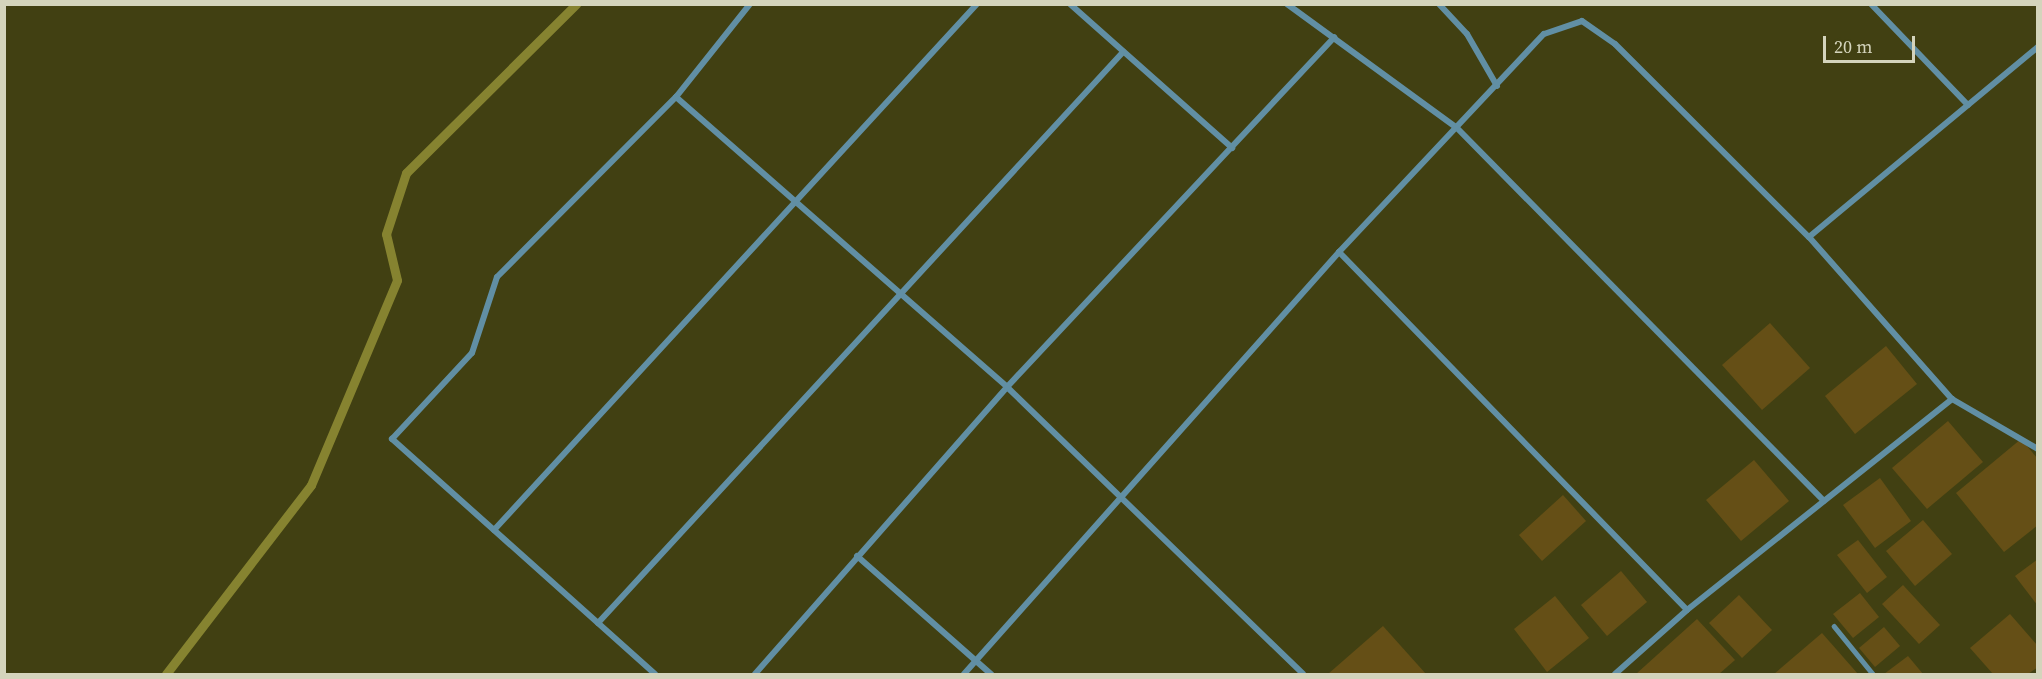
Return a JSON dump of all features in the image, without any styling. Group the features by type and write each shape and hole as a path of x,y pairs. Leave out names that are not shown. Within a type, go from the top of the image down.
{"street":[{"path":"655,675 392,439 472,353 497,277 675,97 750,4"},
{"path":"494,530 795,199 977,4"},
{"path":"1070,4 1232,148"},
{"path":"1287,4 1457,128 1824,501"},
{"path":"1439,4 1467,34 1497,86"},
{"path":"1871,4 1968,105"},
{"path":"963,675 1339,252 1544,34 1582,21 1615,44 1809,237 1952,399 2037,449"},
{"path":"755,675 1007,387 1334,38"},
{"path":"1809,237 2037,47"},
{"path":"598,623 900,289 1123,52"},
{"path":"675,97 900,289 1124,494 1303,675"},
{"path":"1339,252 1687,610"},
{"path":"1615,675 1687,610 1952,399"},
{"path":"857,556 991,675"}],"lane":[{"path":"1833,626 1873,675"}],"building":[{"path":"1770,323 1810,368 1762,410 1722,365"},
{"path":"1886,346 1917,384 1855,434 1825,396"},
{"path":"1948,421 1983,462 1927,509 1892,468"},
{"path":"2021,439 2038,459 2038,525 2004,552 1956,493"},
{"path":"1754,460 1789,501 1741,541 1706,500"},
{"path":"1880,478 1911,521 1875,548 1843,505"},
{"path":"1563,495 1586,521 1542,561 1519,535"},
{"path":"1923,520 1952,554 1915,586 1886,551"},
{"path":"1858,540 1887,577 1867,593 1837,555"},
{"path":"2038,559 2038,606 2015,576"},
{"path":"1621,571 1647,602 1607,636 1581,605"},
{"path":"1903,585 1940,625 1919,644 1882,604"},
{"path":"1860,593 1879,617 1853,638 1833,614"},
{"path":"1739,595 1772,630 1742,658 1709,623"},
{"path":"1555,596 1589,638 1547,672 1514,629"},
{"path":"2010,614 2038,646 2038,667 2028,674 1993,674 1970,648"},
{"path":"1697,619 1735,660 1719,674 1636,674"},
{"path":"1383,626 1426,674 1328,674"},
{"path":"1884,627 1900,646 1875,667 1859,648"},
{"path":"1822,633 1858,674 1774,674"},
{"path":"1908,656 1923,674 1884,674"}],"waterway":[{"path":"166,674 311,485 397,280 386,234 406,173 576,4"}]}
